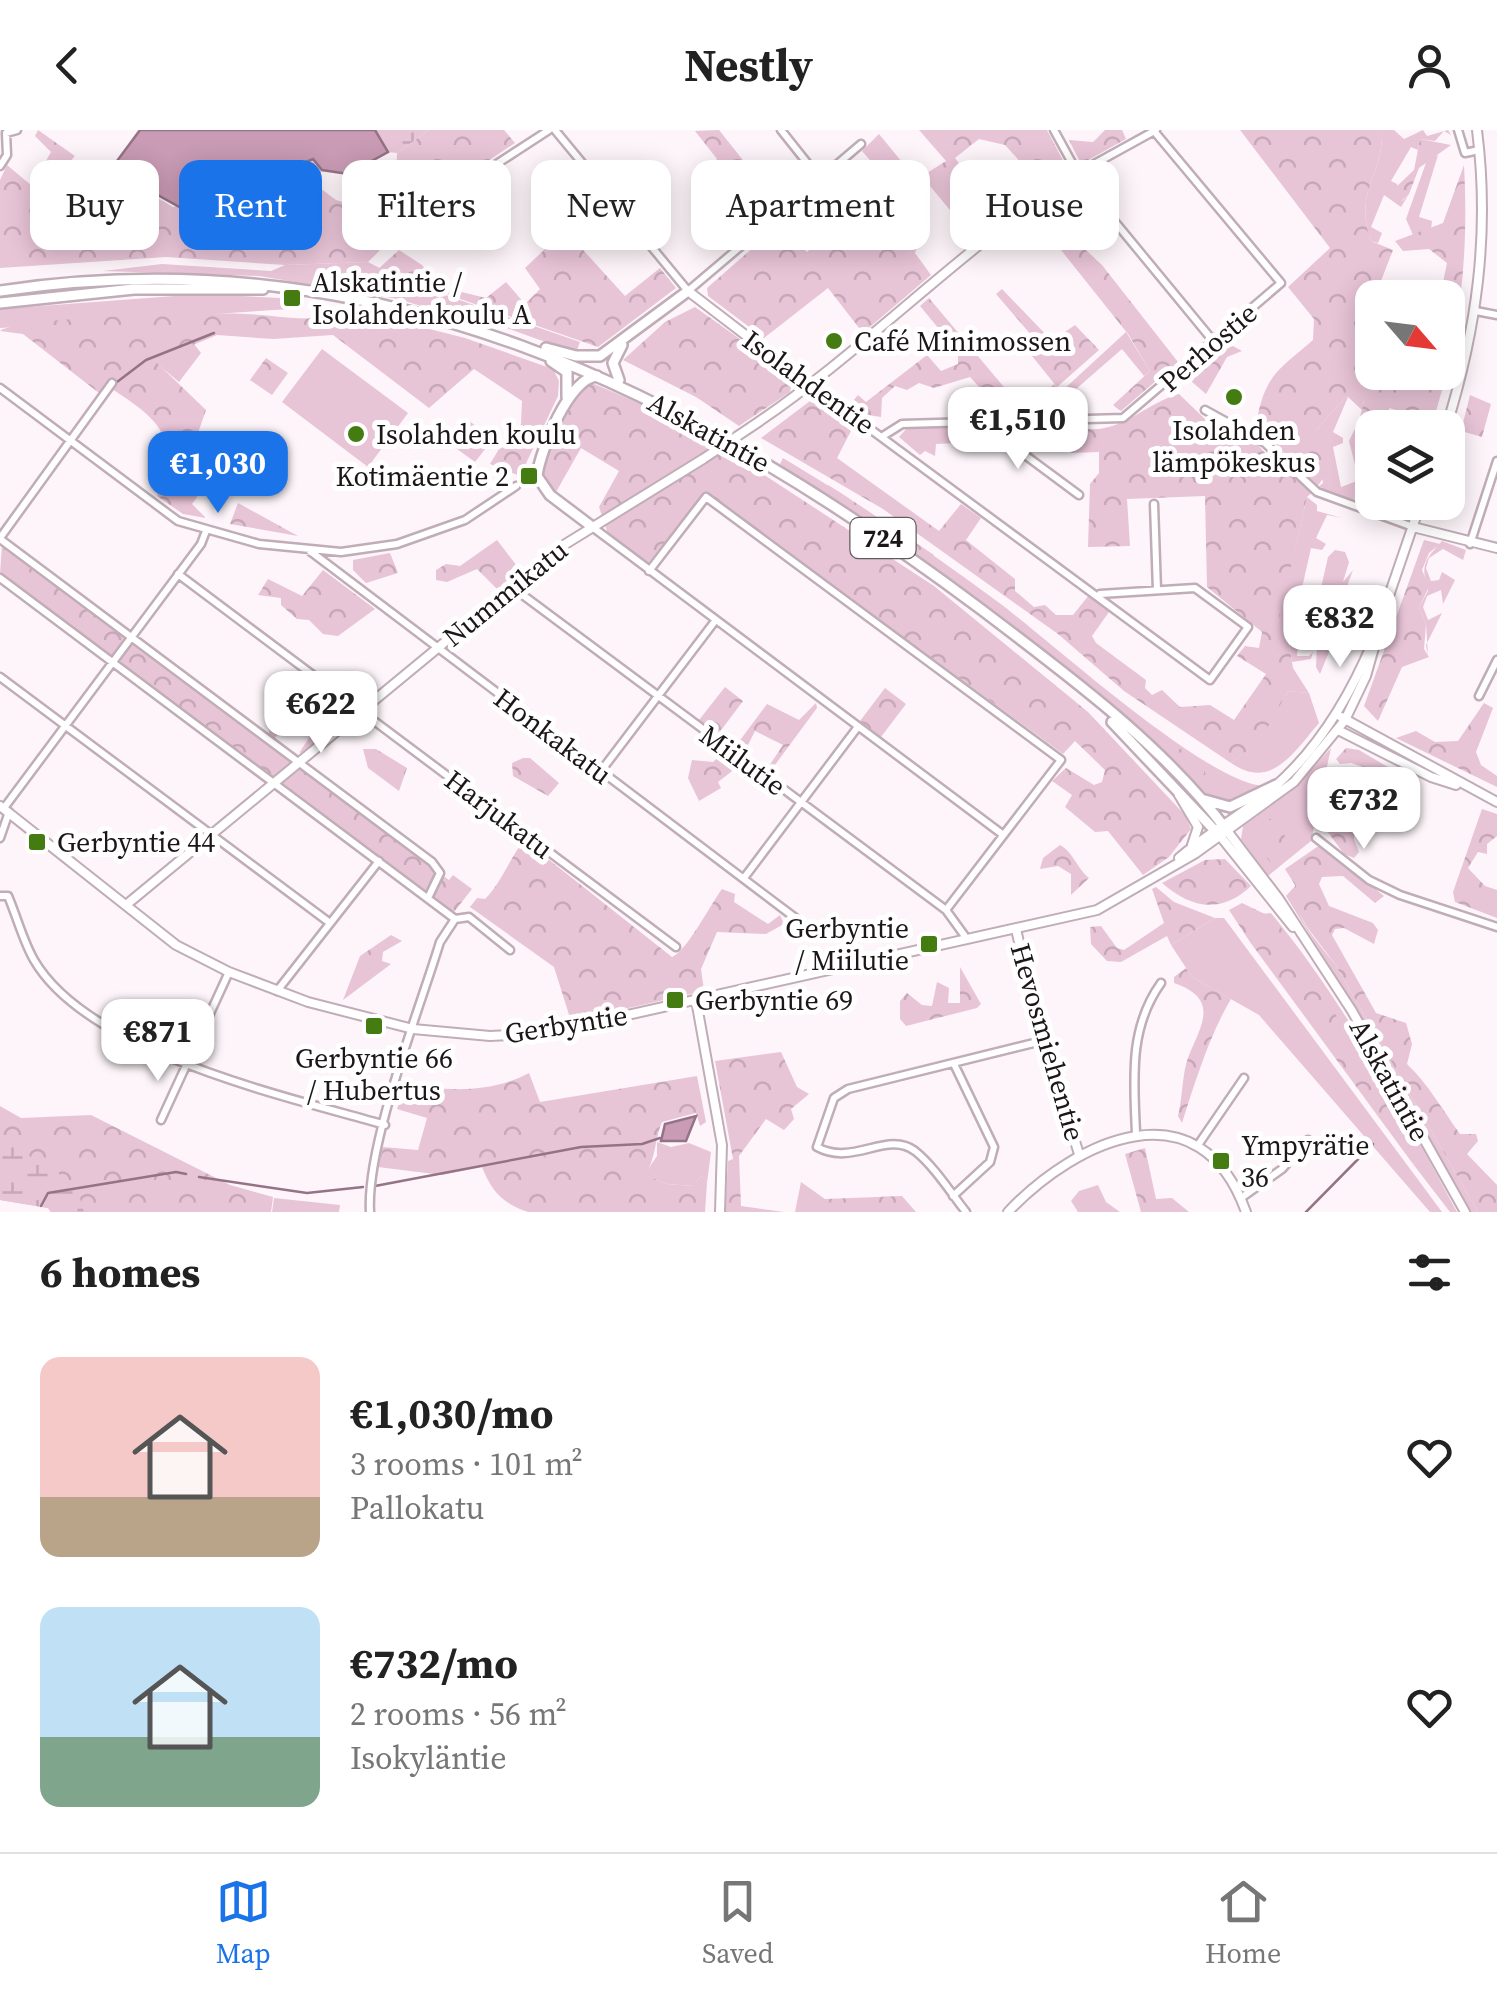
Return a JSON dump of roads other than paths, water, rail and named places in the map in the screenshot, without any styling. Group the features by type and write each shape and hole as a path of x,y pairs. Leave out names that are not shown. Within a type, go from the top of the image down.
{"main road":[{"path":"1451,410 1476,311 1482,247 1476,130"},
{"name":"Nummikatu","path":"126,905 511,586 592,526 704,459 812,386 976,250"},
{"name":"Alskatintie","path":"0,291 134,277 242,281 397,307 495,334 604,376 737,444 852,517 1039,653 1187,786 1312,950 1352,1011 1464,1212"},
{"name":"Alskatintie","path":"0,304 134,289 286,290"},
{"path":"495,334 591,358 623,343 688,291"},
{"name":"Isolahdentie","path":"688,291 812,386"},
{"path":"470,328 562,368 569,382 565,405"},
{"path":"623,343 613,371 626,386"},
{"path":"592,526 550,495 537,476 565,405 580,382 604,376"},
{"path":"1222,831 1294,782 1341,717 1383,616 1415,520"},
{"path":"1413,527 1497,548"},
{"name":"Alskatintie","path":"1078,688 1222,831"},
{"path":"1341,717 1461,786 1497,802"},
{"path":"1222,831 1276,785 1334,727"},
{"path":"1334,727 1431,777 1461,786"},
{"path":"1187,786 1218,807 1230,807 1276,785"},
{"path":"1174,787 1198,827 1191,848"},
{"name":"Gerbyntie","path":"4,808 188,954 277,991 413,1029 490,1036 546,1033 1089,914 1222,831"},
{"name":"Gerbyntie","path":"1172,864 1222,831"},
{"name":"Hevosmiehentie","path":"1016,930 1042,1041 1079,1154"},
{"path":"696,1000 722,1145 720,1212"},
{"path":"1008,1212 1079,1154 1136,1134 1178,1137 1198,1146 1221,1168 1246,1212"}],"street":[{"path":"0,166 6,155 6,132 16,130"},
{"path":"504,160 552,130"},
{"name":"Isolahdentie","path":"552,130 688,291"},
{"path":"780,130 804,160"},
{"path":"1054,130 1071,160"},
{"path":"1101,160 1155,130"},
{"name":"Perhostie","path":"883,436 902,424 1123,418 1281,284 1155,130"},
{"path":"1458,130 1465,153 1479,150"},
{"path":"842,160 861,144"},
{"path":"1119,224 1214,342"},
{"path":"688,291 736,250"},
{"path":"1476,311 1497,315"},
{"path":"112,382 0,539 438,866 439,881 428,898"},
{"name":"Isolahdentie","path":"812,386 1100,594 1210,680 1248,628 1202,591 1100,594"},
{"path":"0,388 178,521 206,531 310,551 363,550 434,533 465,520 516,486"},
{"path":"1204,410 1265,443 1317,492 1413,527"},
{"path":"978,420 1080,494"},
{"path":"1470,544 1497,461"},
{"path":"649,571 706,498 1062,760 946,910"},
{"path":"1154,504 1157,590"},
{"path":"0,517 10,525"},
{"path":"592,526 1002,834"},
{"path":"0,838 4,808 206,531"},
{"name":"Honkakatu","path":"310,551 798,920"},
{"name":"Harjukatu","path":"178,574 676,947"},
{"path":"0,578 455,919 470,917 510,950"},
{"name":"Miilutie","path":"511,586 946,910 967,941"},
{"path":"601,772 715,620"},
{"path":"1479,696 1497,660"},
{"path":"0,677 330,923"},
{"path":"744,878 857,728"},
{"path":"1316,838 1369,880 1400,896 1497,927"},
{"path":"277,991 379,861"},
{"path":"4,896 34,961 100,1026 188,1065 385,1125"},
{"path":"370,1212 368,1189 385,1125 440,942 455,919"},
{"path":"161,1120 229,972"},
{"path":"1136,1134 1136,1040 1144,1009 1160,984"},
{"path":"966,1212 910,1149 890,1144 844,1156 817,1147 837,1092 955,1066 1042,1041"},
{"path":"953,1196 990,1162 994,1148 955,1066"},
{"path":"1198,1146 1244,1078"},
{"path":"1241,1198 1282,1169 1308,1140"}],"waterway":[{"path":"117,382 146,360 214,333"},
{"path":"375,1186 581,1147 642,1144 660,1138"},
{"path":"1306,1212 1373,1144"},
{"path":"41,1206 48,1193 176,1172 186,1174"},
{"path":"199,1177 307,1193 363,1187"}],"place":[{"name":"Alskatintie / Isolahdenkoulu A","path":"292,298"},
{"name":"Café Minimossen","path":"834,341"},
{"name":"Isolahden lämpökeskus","path":"1234,397"},
{"name":"Isolahden koulu","path":"356,434"},
{"name":"Kotimäentie 2","path":"529,476"},
{"name":"Gerbyntie 44","path":"37,842"},
{"name":"Gerbyntie / Miilutie","path":"929,944"},
{"name":"Gerbyntie 69","path":"675,1000"},
{"name":"Gerbyntie 66 / Hubertus","path":"374,1026"},
{"name":"Ympyrätie 36","path":"1221,1161"}]}
